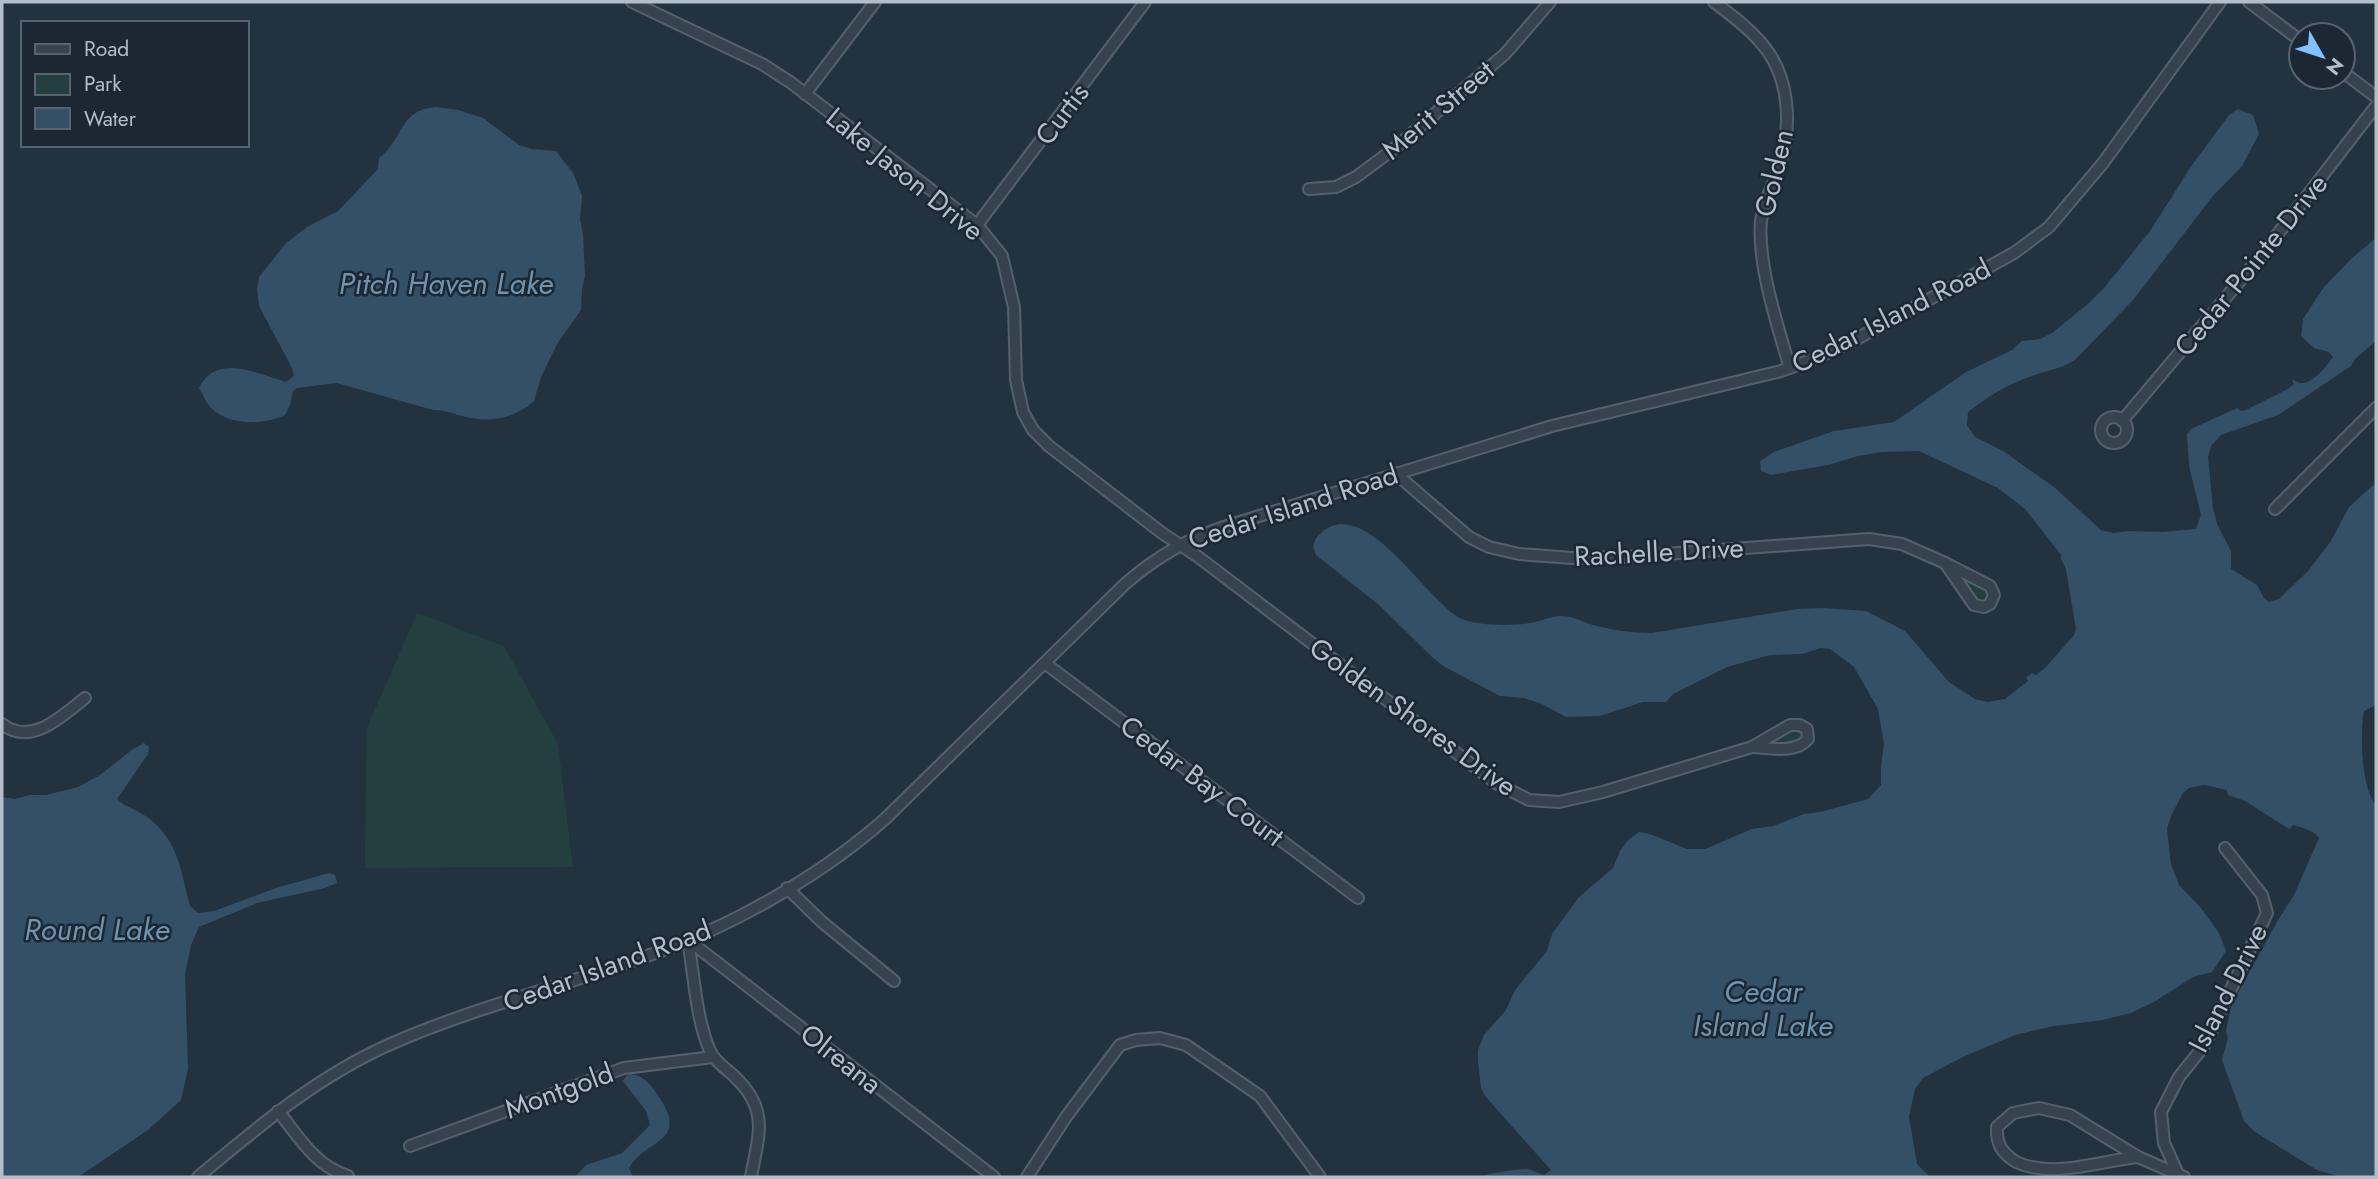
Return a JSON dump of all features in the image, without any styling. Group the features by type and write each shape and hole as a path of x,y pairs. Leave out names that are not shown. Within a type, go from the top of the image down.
{"street":[{"name":"Lake Jason Drive","path":"632,2 762,64 977,225 1002,256 1014,307 1016,380 1023,412 1033,430 1065,461 1179,544"},
{"path":"805,94 875,2"},
{"name":"Curtis","path":"977,225 1145,2"},
{"name":"Merit Street","path":"1309,189 1336,187 1356,177 1391,151 1505,54 1550,2"},
{"name":"Golden","path":"1714,2 1763,44 1782,78 1788,117 1787,140 1761,222 1763,261 1790,368"},
{"name":"Cedar Island Road","path":"198,1177 278,1111 331,1075 399,1040 688,940 787,888 838,857 866,836 1131,579 1179,544 1220,528 1552,426 1790,368 1834,351 2014,253 2040,236 2062,214 2104,163 2220,2"},
{"path":"2249,2 2287,30"},
{"path":"2357,83 2376,97"},
{"name":"Cedar Pointe Drive","path":"2122,421 2260,257 2376,106"},
{"path":"2275,509 2376,408"},
{"name":"Rachelle Drive","path":"1395,473 1469,537 1489,547 1519,554 1572,558 1624,557 1877,540 1910,547 1945,563 1990,586 1994,595 1990,604 1981,607 1974,605 1945,563"},
{"name":"Golden Shores Drive","path":"1179,544 1496,783 1523,798 1546,803 1573,800 1752,747 1793,724 1803,726 1809,734 1806,741 1795,748 1752,747"},
{"name":"Cedar Bay Court","path":"1046,664 1359,898"},
{"path":"2,724 25,733 44,729 85,698"},
{"name":"Island Drive","path":"2181,1175 2164,1143 2161,1112 2179,1077 2204,1046 2266,913 2262,895 2225,848"},
{"path":"787,888 822,922 894,981"},
{"path":"688,940 705,1035 713,1057 738,1080 752,1100 760,1119 760,1142 751,1177"},
{"name":"Olreana","path":"688,940 994,1177"},
{"path":"1027,1177 1066,1117 1120,1045 1136,1040 1160,1038 1186,1045 1260,1096 1320,1177"},
{"name":"Montgold","path":"410,1146 624,1068 713,1057"},
{"path":"2138,1157 2046,1174 2025,1168 2006,1156 1997,1141 1997,1127 2014,1113 2039,1108 2070,1115 2138,1157 2181,1175"},
{"path":"278,1111 319,1161 348,1177"}],"green space":[{"path":"1963,578 1987,589 1988,598 1984,602 1978,601"},
{"path":"417,613 504,646 558,744 573,867 365,868 366,730"},
{"path":"1791,729 1802,730 1804,736 1793,744 1770,743"}],"water":[{"name":"Pitch Haven Lake","path":"436,107 483,118 519,145 556,151 573,173 582,196 580,219 585,276 581,310 557,344 541,377 534,401 519,412 502,418 475,419 337,383 297,388 293,391 285,415 276,419 243,422 214,411 199,388 207,377 216,371 238,368 286,382 294,376 259,306 259,277 286,243 307,227 338,211 378,169 379,158 394,142 408,119 424,109"},
{"name":"Cedar Island Lake","path":"2238,109 2253,115 2259,134 2242,166 2212,197 2134,299 2075,360 1999,391 1968,412 1967,425 1975,437 2003,451 2054,487 2101,530 2113,533 2196,529 2201,515 2189,466 2187,434 2191,429 2237,408 2246,410 2288,389 2294,384 2292,379 2306,382 2324,369 2333,357 2329,352 2314,348 2301,336 2303,319 2324,287 2376,238 2376,341 2355,359 2351,366 2278,415 2221,435 2211,446 2208,457 2213,508 2217,524 2231,551 2231,569 2257,585 2269,602 2279,599 2308,571 2331,541 2349,507 2373,485 2376,488 2376,705 2364,711 2362,732 2367,787 2376,805 2376,1176 2341,1177 2317,1170 2255,1132 2244,1121 2222,1060 2228,1038 2226,1031 2230,1011 2294,895 2319,838 2300,827 2293,825 2289,829 2245,801 2228,795 2227,790 2204,785 2189,788 2183,793 2167,829 2171,864 2179,885 2201,908 2219,933 2226,951 2212,972 2193,977 2131,1013 2015,1035 1965,1056 1923,1078 1915,1089 1909,1117 1917,1164 1930,1177 1481,1177 1527,1169 1544,1175 1551,1170 1485,1096 1481,1088 1478,1050 1484,1035 1506,1010 1515,990 1547,951 1552,934 1579,897 1613,868 1620,851 1628,840 1639,832 1687,849 1705,849 1752,829 1773,826 1804,814 1868,799 1881,785 1884,744 1878,709 1854,667 1830,649 1821,648 1802,654 1770,655 1727,667 1673,694 1666,702 1643,702 1600,716 1566,717 1524,698 1500,696 1445,667 1379,605 1316,555 1314,543 1317,537 1339,524 1358,528 1377,539 1395,555 1447,609 1462,619 1477,623 1524,624 1562,616 1607,628 1652,633 1797,609 1866,611 1905,631 1949,682 1975,699 1987,702 2005,699 2028,681 2026,678 2032,673 2036,675 2046,667 2074,635 2076,629 2066,569 2060,557 2062,556 2025,509 1998,488 1919,451 1882,452 1771,475 1761,471 1760,461 1774,452 1834,431 1894,422 1966,372 2012,350 2022,341 2040,339 2052,333 2104,288 2150,231 2192,165 2229,115"},
{"name":"Round Lake","path":"144,743 149,747 148,754 117,799 160,828 178,859 190,906 198,913 214,911 276,888 329,873 335,875 337,883 257,903 199,927 191,945 185,974 188,1069 181,1100 148,1130 78,1177 2,1177 2,797 15,799 46,795 78,787 100,775"},
{"path":"631,1074 643,1079 657,1094 670,1122 668,1131 629,1168 633,1177 575,1177 586,1165 622,1153 650,1125 646,1111 623,1081"}]}
